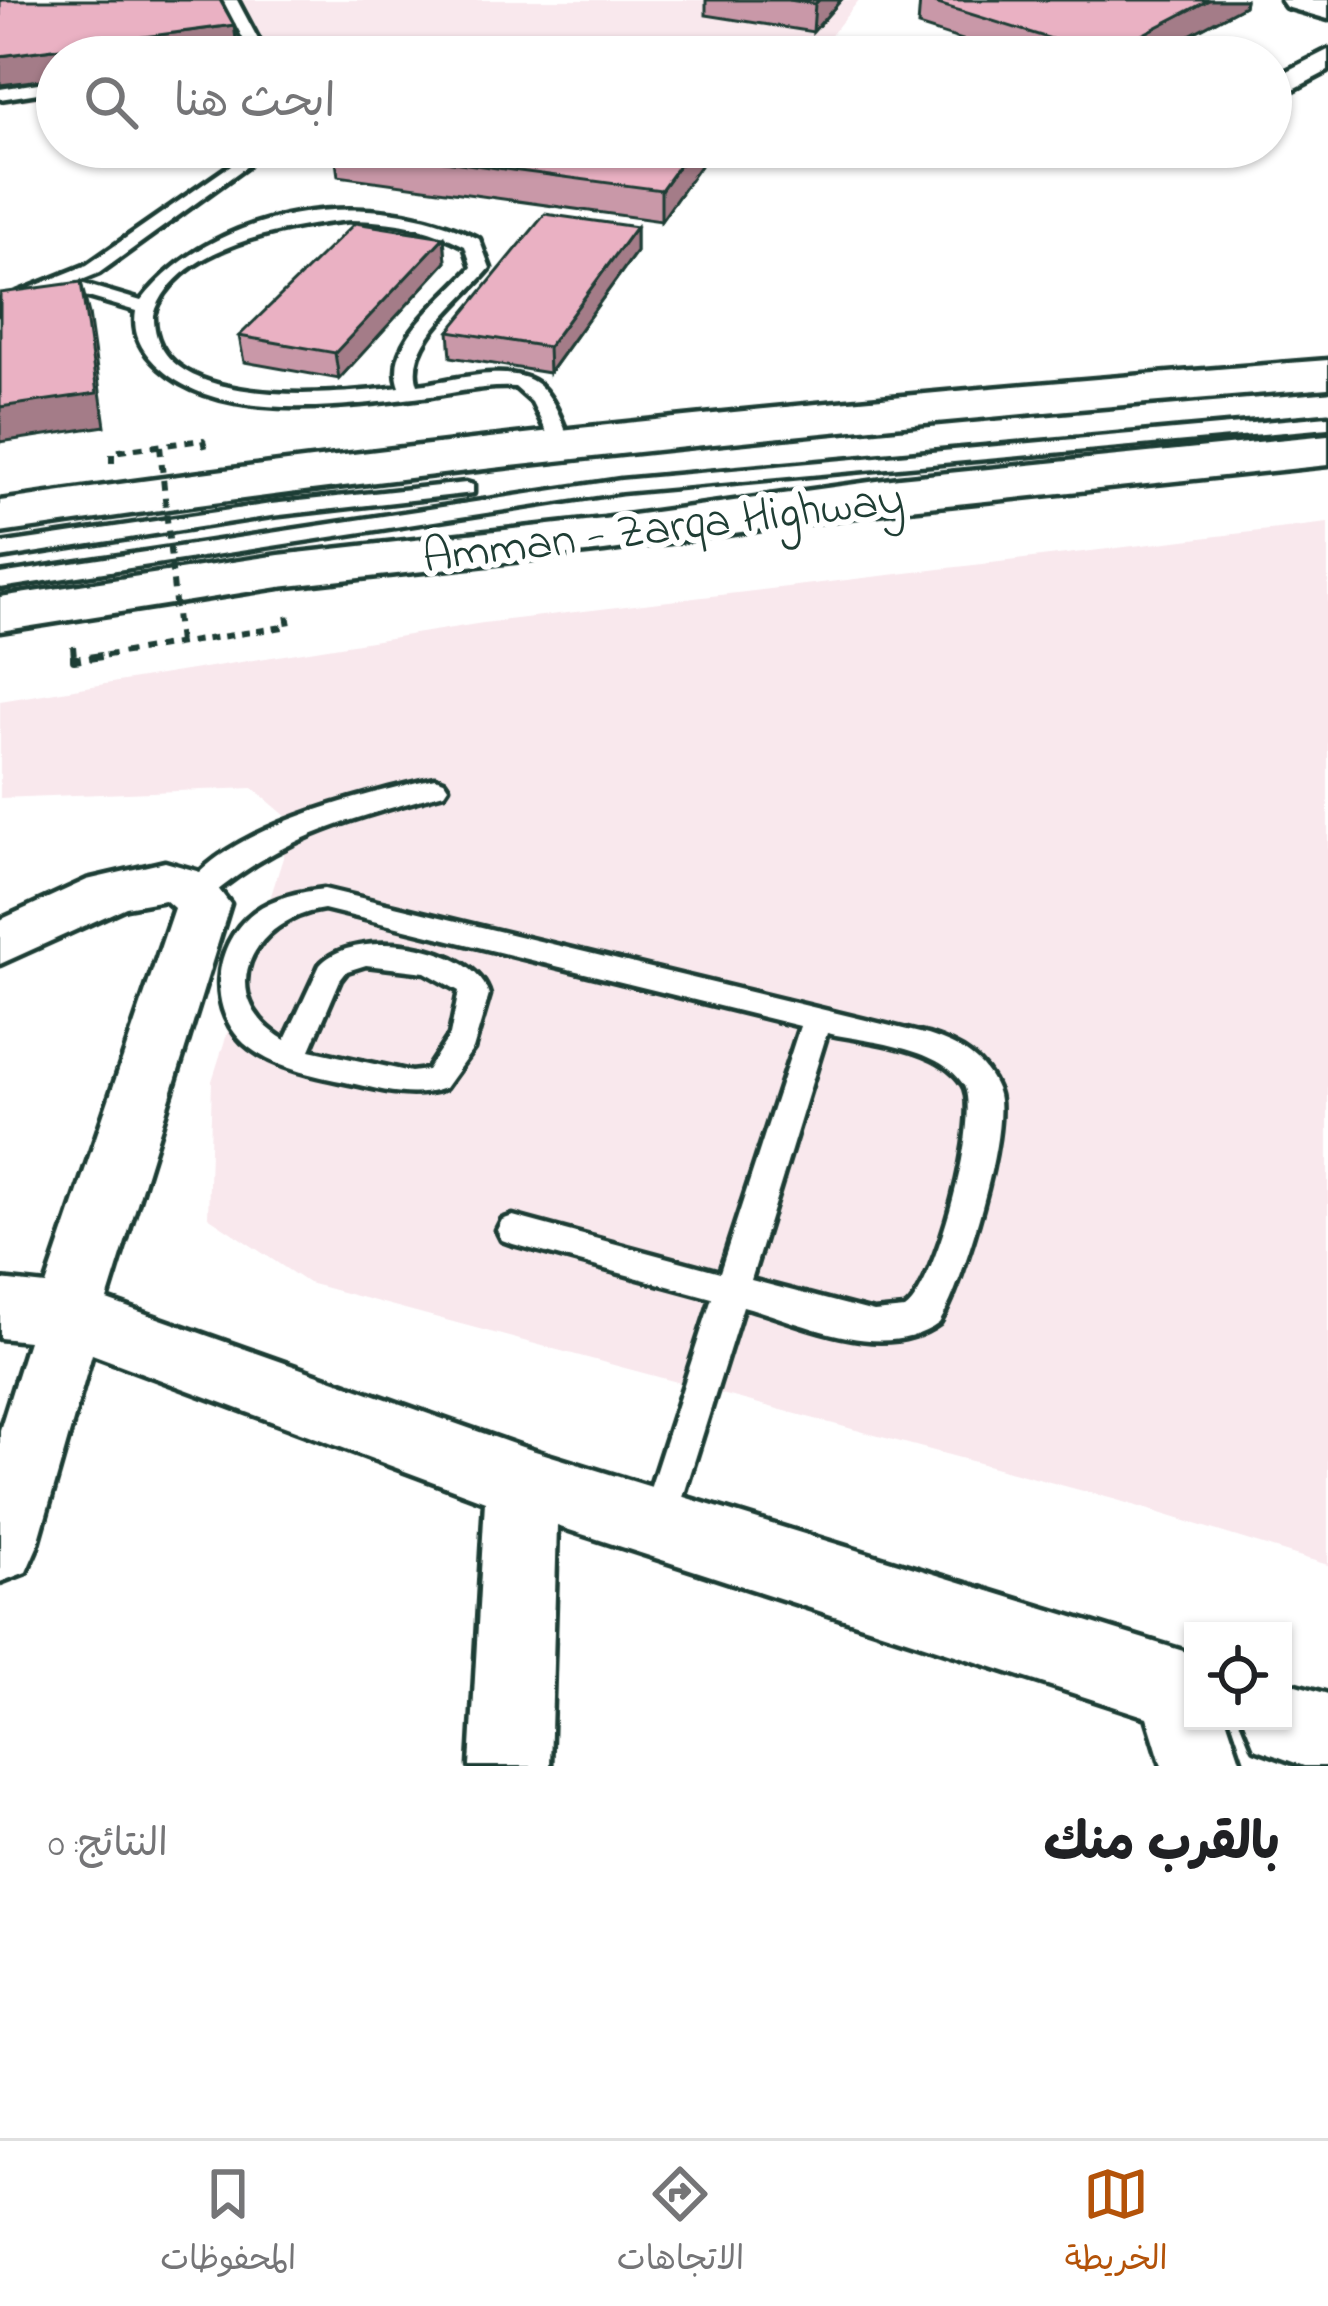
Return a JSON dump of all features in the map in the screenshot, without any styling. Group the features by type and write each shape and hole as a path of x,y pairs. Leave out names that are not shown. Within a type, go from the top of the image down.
{"main road":[{"path":"1298,0 1328,9"},
{"name":"Amman - Zarqa Highway","path":"0,517 562,445 975,402 1328,374"},
{"name":"Amman - Zarqa Highway","path":"0,614 279,571 604,535 899,494 1328,450"}],"street":[{"path":"1292,80 1328,59"},
{"path":"0,944 150,879 178,880 197,892 202,918 34,1312 0,1546"},
{"path":"34,1312 521,1481 1184,1690"},
{"path":"510,1766 521,1481"},
{"path":"1292,1723 1328,1734"},
{"path":"1194,1730 1202,1766"}],"lane":[{"path":"230,0 249,36"},
{"path":"0,94 36,89"},
{"path":"0,308 64,284 118,254 235,168"},
{"path":"411,392 403,370 410,348 481,268 473,243 436,224 344,214 278,223 233,240 176,272 146,308 143,328 160,360 211,388 311,400 411,392 520,382 533,389 562,445"},
{"path":"64,284 146,308"},
{"path":"0,551 271,510 412,495 1328,410"},
{"path":"0,581 621,486 1328,422"},
{"path":"197,892 262,842 300,823 435,788"},
{"path":"293,1055 330,973 353,954 380,952 443,968 459,973 476,992 449,1068 425,1083 411,1084 293,1055 256,1038 242,1023 231,991 245,941 257,924 299,902 324,899 946,1052 964,1063 983,1088 986,1115 941,1288 926,1315 910,1323 874,1327 513,1230"},
{"path":"657,1523 817,1019"}],"path":[{"path":"112,452 203,440"},
{"path":"160,446 179,644"},
{"path":"74,660 290,626"}],"shaded area":[{"path":"0,0 859,0 831,36 36,36 36,99 0,104"},
{"path":"1328,523 1328,1565 1117,1500 308,1283 208,1217 212,1081 294,823 253,788 0,798 0,701 483,623"}],"building":[{"path":"0,0 220,0 234,25 151,36 36,36 36,51 0,56"},
{"path":"925,0 1209,0 1140,36 1042,36"},
{"path":"497,168 677,168 661,190"},
{"path":"545,214 636,227 548,347 449,331"},
{"path":"355,223 444,237 335,353 239,336"},
{"path":"81,282 97,393 0,407 0,293"}]}
